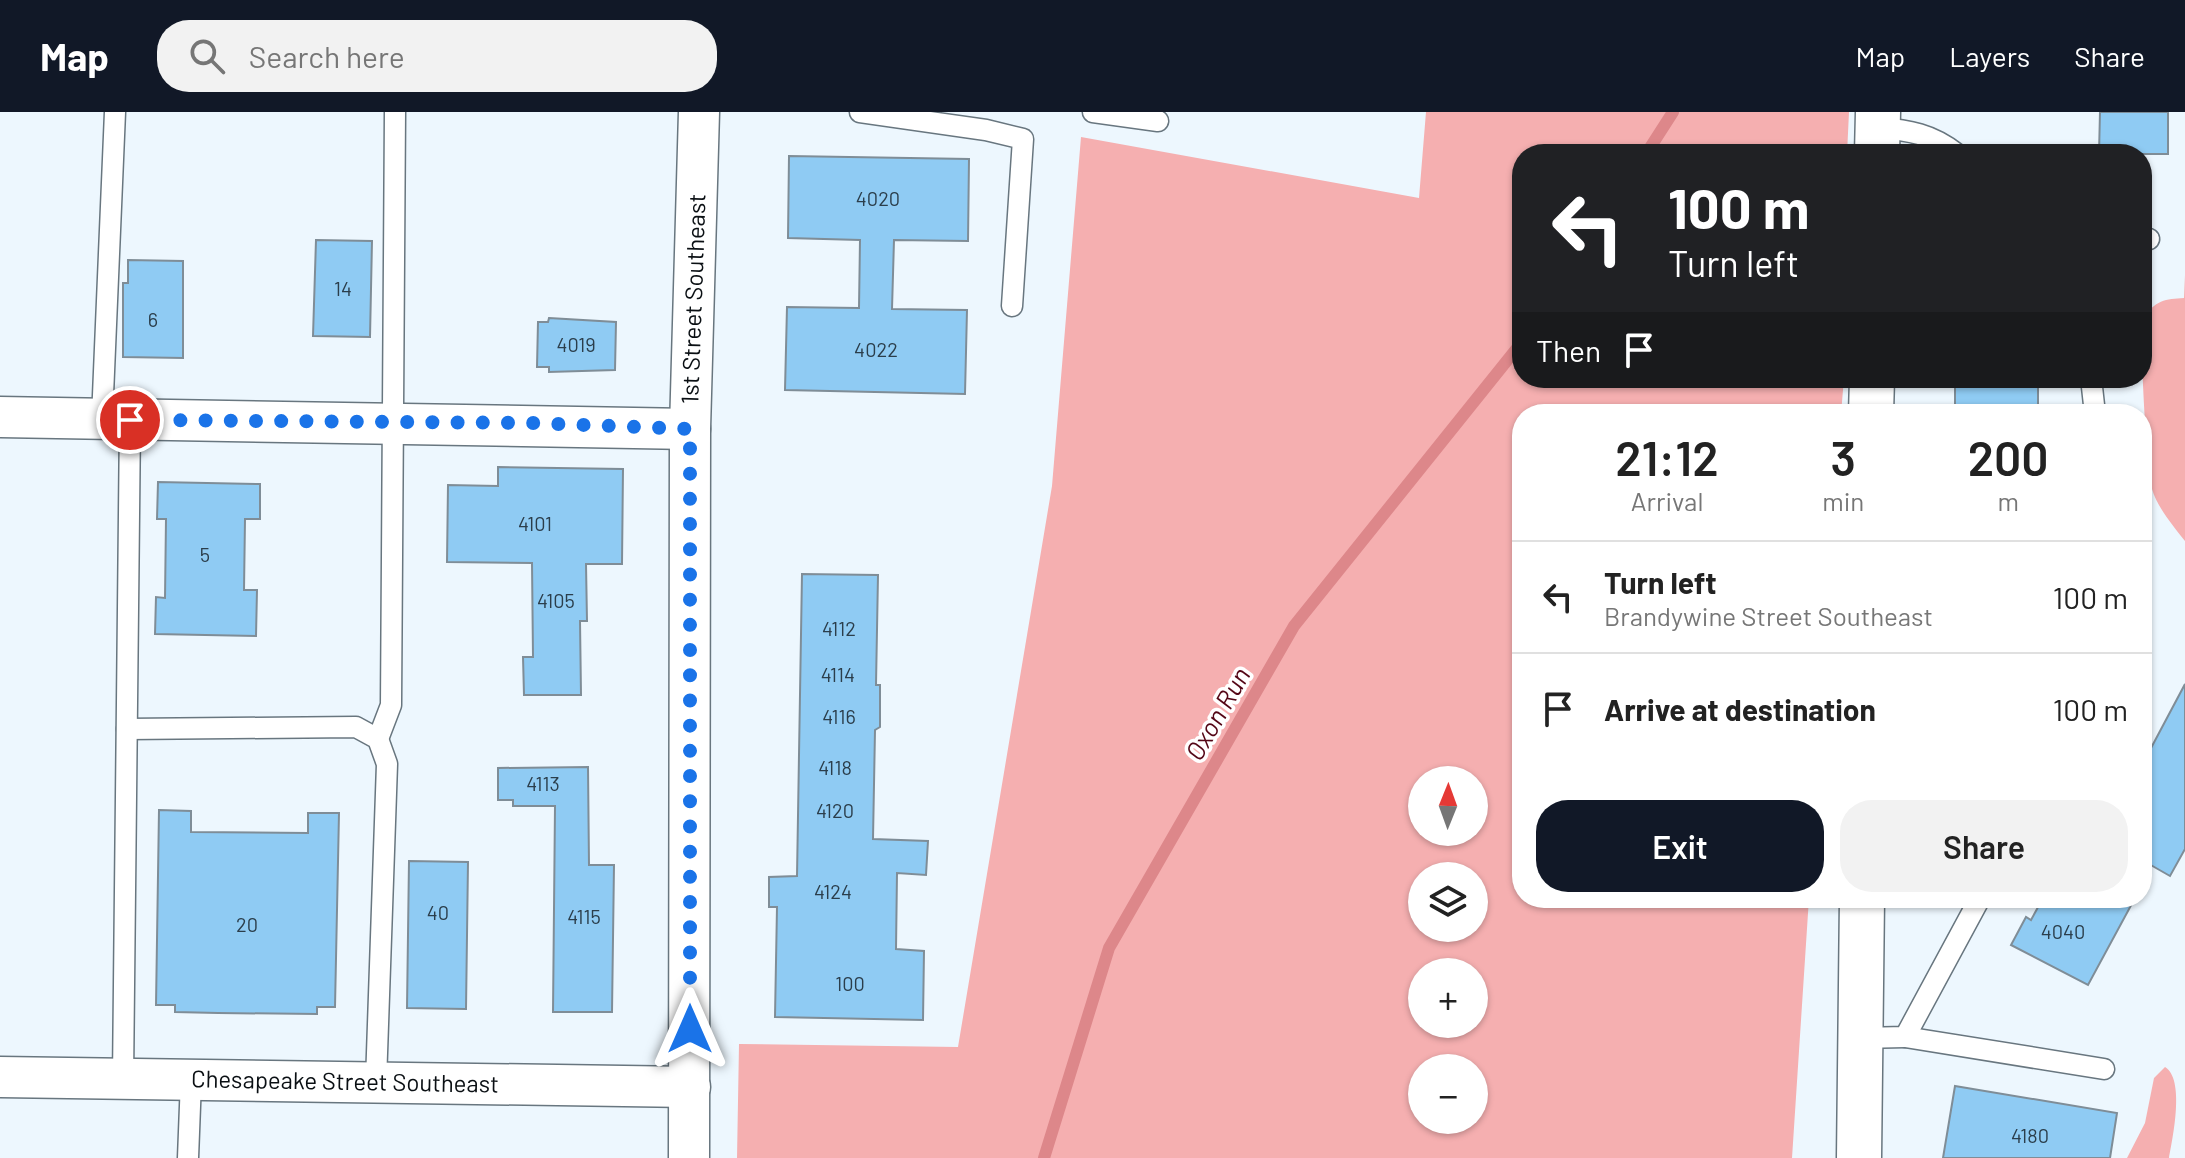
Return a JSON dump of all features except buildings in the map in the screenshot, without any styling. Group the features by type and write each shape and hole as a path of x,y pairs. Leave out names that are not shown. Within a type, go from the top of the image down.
{"street":[{"name":"1st Street Southeast","path":"689,1158 690,429 699,112"},
{"path":"0,417 392,424 534,423 690,429"},
{"path":"1859,1158 1862,908"},
{"name":"Chesapeake Street Southeast","path":"0,1077 690,1087"}],"lane":[{"path":"115,112 116,419 127,729 123,1079"},
{"path":"376,1082 387,764 378,739 391,705 395,112"},
{"path":"860,112 1023,139 1012,306"},
{"path":"1093,112 1158,121"},
{"path":"1878,131 1923,133 1945,144"},
{"path":"127,729 356,727 378,739"},
{"path":"1905,1037 1975,908"},
{"path":"1860,1038 1905,1037 2104,1069"},
{"path":"188,1158 191,1080"}],"shaded area":[{"path":"1426,112 1849,112 1847,144 1512,144 1512,388 1843,388 1842,404 1512,404 1512,908 1808,908 1792,1158 737,1158 739,1044 958,1047 1052,486 1081,137 1419,198"},
{"path":"2185,275 2185,541 2162,510 2152,489 2152,404 2145,404 2144,388 2152,388 2152,308 2161,302 2184,298"},
{"path":"2165,1067 2175,1083 2176,1096 2169,1158 2127,1158 2145,1123 2154,1078"}],"waterway":[{"name":"Oxon Run","path":"1652,144 1673,112"},
{"name":"Oxon Run","path":"1044,1158 1109,948 1294,626 1512,354"}],"route":[{"path":"130,420 432,425 534,423 690,429 690,1029"}]}
